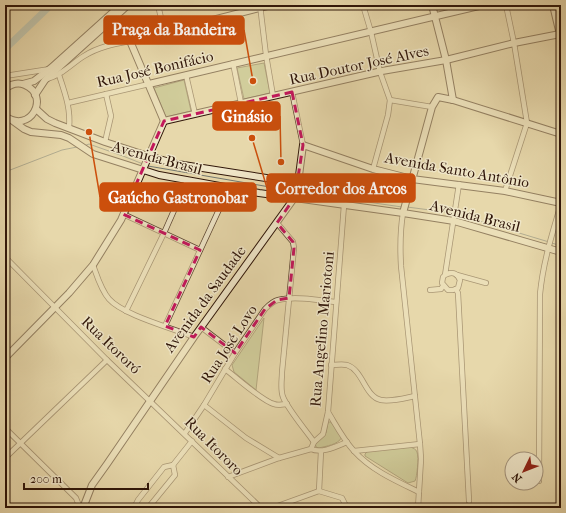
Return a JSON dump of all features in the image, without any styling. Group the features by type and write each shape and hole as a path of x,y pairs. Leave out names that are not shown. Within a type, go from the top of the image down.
{"main road":[{"path":"5,88 14,84 23,84 34,81 51,68 121,5"},
{"path":"35,94 45,80 128,5"},
{"path":"5,358 56,307 93,265 124,214 164,120 130,41 260,6 271,5"},
{"path":"432,5 446,60 453,100"},
{"name":"Rua José Bonifácio","path":"149,84 266,55 371,32 482,5"},
{"path":"553,5 560,37"},
{"name":"Rua Doutor José Alves","path":"164,120 380,72 446,60 514,43 560,37"},
{"path":"8,119 19,121 29,118 36,109 37,101 35,94 23,84"},
{"path":"404,211 432,107 438,97 453,100 561,134"},
{"name":"Avenida Brasil","path":"36,109 55,124 148,158 296,190 344,205 404,211 454,219 548,246 561,252"},
{"name":"Avenida Brasil","path":"8,119 31,132 61,135 77,142 86,150 99,156 187,181 229,188 296,190"},
{"name":"Avenida Santo Antônio","path":"303,145 374,169 412,179 505,191 561,203"},
{"name":"Avenida da Saudade","path":"83,508 92,485 194,336 276,223 296,190 303,145"}],"street":[{"path":"158,5 164,32"},
{"path":"363,5 380,72 390,100 388,115 374,169"},
{"path":"505,191 526,123 514,43 506,5"},
{"path":"260,6 273,96"},
{"path":"45,80 59,75 94,50 130,41"},
{"path":"233,63 241,103"},
{"path":"5,76 51,68"},
{"path":"59,75 68,103 70,118 69,128"},
{"path":"186,75 194,114"},
{"name":"Rua José Bonifácio","path":"68,103 149,84"},
{"name":"Avenida da Saudade","path":"292,92 303,145"},
{"path":"105,142 111,116 106,94"},
{"path":"390,100 432,107"},
{"path":"126,311 164,233 187,181"},
{"path":"456,289 448,290 443,286 442,280 446,275 459,184"},
{"path":"165,326 229,188"},
{"path":"539,451 540,294 542,273 548,246 561,203"},
{"name":"Rua Angelino Mariotoni","path":"312,449 314,442 323,434 328,412 344,205"},
{"path":"404,211 399,243 420,444 418,508"},
{"path":"124,214 200,250"},
{"path":"276,223 293,242 294,248 281,387 287,404 314,442"},
{"name":"Rua Itororó","path":"5,257 107,360 150,400"},
{"path":"93,265 103,290 115,305 126,311 194,336"},
{"path":"446,275 451,273 486,282"},
{"path":"456,289 460,282 457,275"},
{"path":"430,290 440,289 443,286"},
{"path":"456,289 458,293 469,501"},
{"name":"Rua José Lovo","path":"185,433 204,405 235,353 265,309 277,300 289,298 336,302"},
{"path":"201,327 235,353"},
{"path":"5,458 107,360"},
{"path":"331,365 342,364 354,369 371,394 382,401 415,396"},
{"path":"225,369 273,404 287,404"},
{"name":"Rua Itororo","path":"150,400 261,508"},
{"path":"204,405 246,438 279,458"},
{"path":"328,412 347,442 361,458 388,477 419,492"},
{"path":"5,428 76,498 78,503 76,508"},
{"path":"135,508 138,500 164,467 173,465 192,441"},
{"path":"228,477 279,458 312,449 321,451 347,442"},
{"path":"354,451 420,444"},
{"path":"319,491 321,451"},
{"path":"148,508 175,475 173,465"},
{"path":"272,508 319,491 342,498 347,508"}],"highlighted area":[{"path":"292,92 303,145 295,197 277,223 293,242 294,248 289,298 277,300 265,309 235,353 201,327 194,337 165,326 200,250 123,214 164,121"}],"green space":[{"path":"264,63 270,93 244,99 237,68"},
{"path":"184,80 191,111 166,117 154,88"},
{"path":"264,318 256,390 234,372 232,365"},
{"path":"328,422 331,422 342,437 338,442 332,445 319,448 316,447 315,443 326,433"},
{"path":"410,447 417,451 418,463 415,481 408,483 365,456 368,451"}],"waterway":[{"path":"5,49 51,5"},
{"path":"84,146 89,144 143,164"},
{"path":"5,172 62,150 77,147"},
{"path":"148,166 293,191"},
{"path":"298,192 402,207"},
{"path":"407,207 453,213"},
{"path":"456,214 549,242"},
{"path":"552,243 561,246"}],"place":[{"name":"Praça da Bandeira","path":"253,81"},
{"name":"Gaúcho Gastronobar","path":"89,132"},
{"name":"Corredor dos Arcos","path":"252,138"},
{"name":"Ginásio","path":"281,162"}]}
